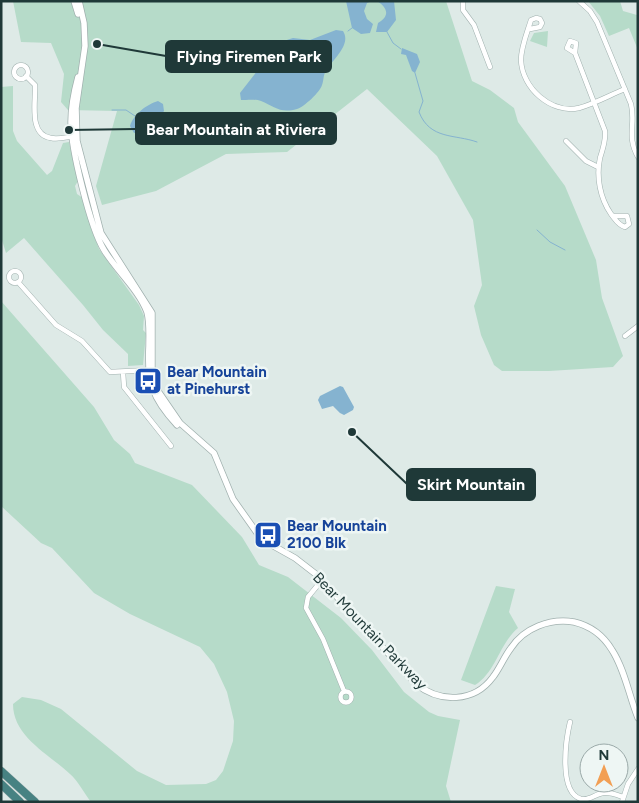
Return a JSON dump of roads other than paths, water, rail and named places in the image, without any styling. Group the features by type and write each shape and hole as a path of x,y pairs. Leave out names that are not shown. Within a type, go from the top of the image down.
{"highway":[{"path":"1,771 35,802"},
{"path":"1,784 20,801"}],"street":[{"name":"Bear Mountain Parkway","path":"74,1 80,23 82,53 71,108 74,136 98,240 147,314 150,370 154,394 166,412 187,435 217,460 233,499 257,532 270,544 303,563 322,580 416,684 427,692 442,697 460,698 483,688 494,676 513,644 536,627 560,621 584,625 597,632 614,653 638,718"},
{"name":"Bear Mountain Parkway","path":"74,136 76,108 85,53 84,23 79,1"},
{"path":"463,1 463,10 474,25 490,67"},
{"path":"579,1 597,22 625,89 632,110 630,136 638,156"},
{"path":"530,29 524,43 521,63 523,74 536,94 546,103 558,108 579,108 625,89"},
{"path":"574,53 595,101 606,136 598,167 602,197 614,216"},
{"path":"26,76 35,85 35,121 38,131 50,138 74,136"},
{"path":"566,141 586,161 598,167"},
{"path":"18,282 56,325 82,341 108,370 123,372 150,370"},
{"path":"625,336 638,326"},
{"path":"123,372 124,387 171,446"},
{"path":"322,580 308,597 306,608 323,639 344,691"},
{"path":"570,722 567,735 566,774 571,792 580,799 603,793 622,799 638,769"}],"water":[{"path":"346,1 372,1 367,3 364,11 367,19 373,24 370,33 361,34 352,28"},
{"path":"377,1 394,1 396,20 387,32 376,32 378,23 386,15 385,9"},
{"path":"336,30 343,31 345,42 343,47 325,73 321,88 304,105 297,109 286,111 277,109 259,100 241,100 240,93 261,66 263,55 271,45 293,38 310,40"},
{"path":"402,48 417,54 420,62 415,73 412,71 406,55 401,54"},
{"path":"158,101 163,104 164,111 155,122 143,131 134,133 130,126 137,114 145,107"},
{"path":"340,386 343,387 354,407 353,410 344,415 333,406 322,409 318,400 320,396"}],"waterway":[{"path":"348,31 352,28"},
{"path":"387,32 393,43 401,49"},
{"path":"415,73 423,101 419,112 424,121 436,132 477,142"},
{"path":"112,110 126,110 135,116"},
{"path":"537,230 550,242 565,250"}],"place":[{"name":"Flying Firemen Park","path":"97,44"},
{"name":"Bear Mountain at Riviera","path":"69,130"},
{"name":"Bear Mountain at Pinehurst","path":"148,381"},
{"name":"Skirt Mountain","path":"352,432"},
{"name":"Bear Mountain 2100 Blk","path":"268,535"}]}
